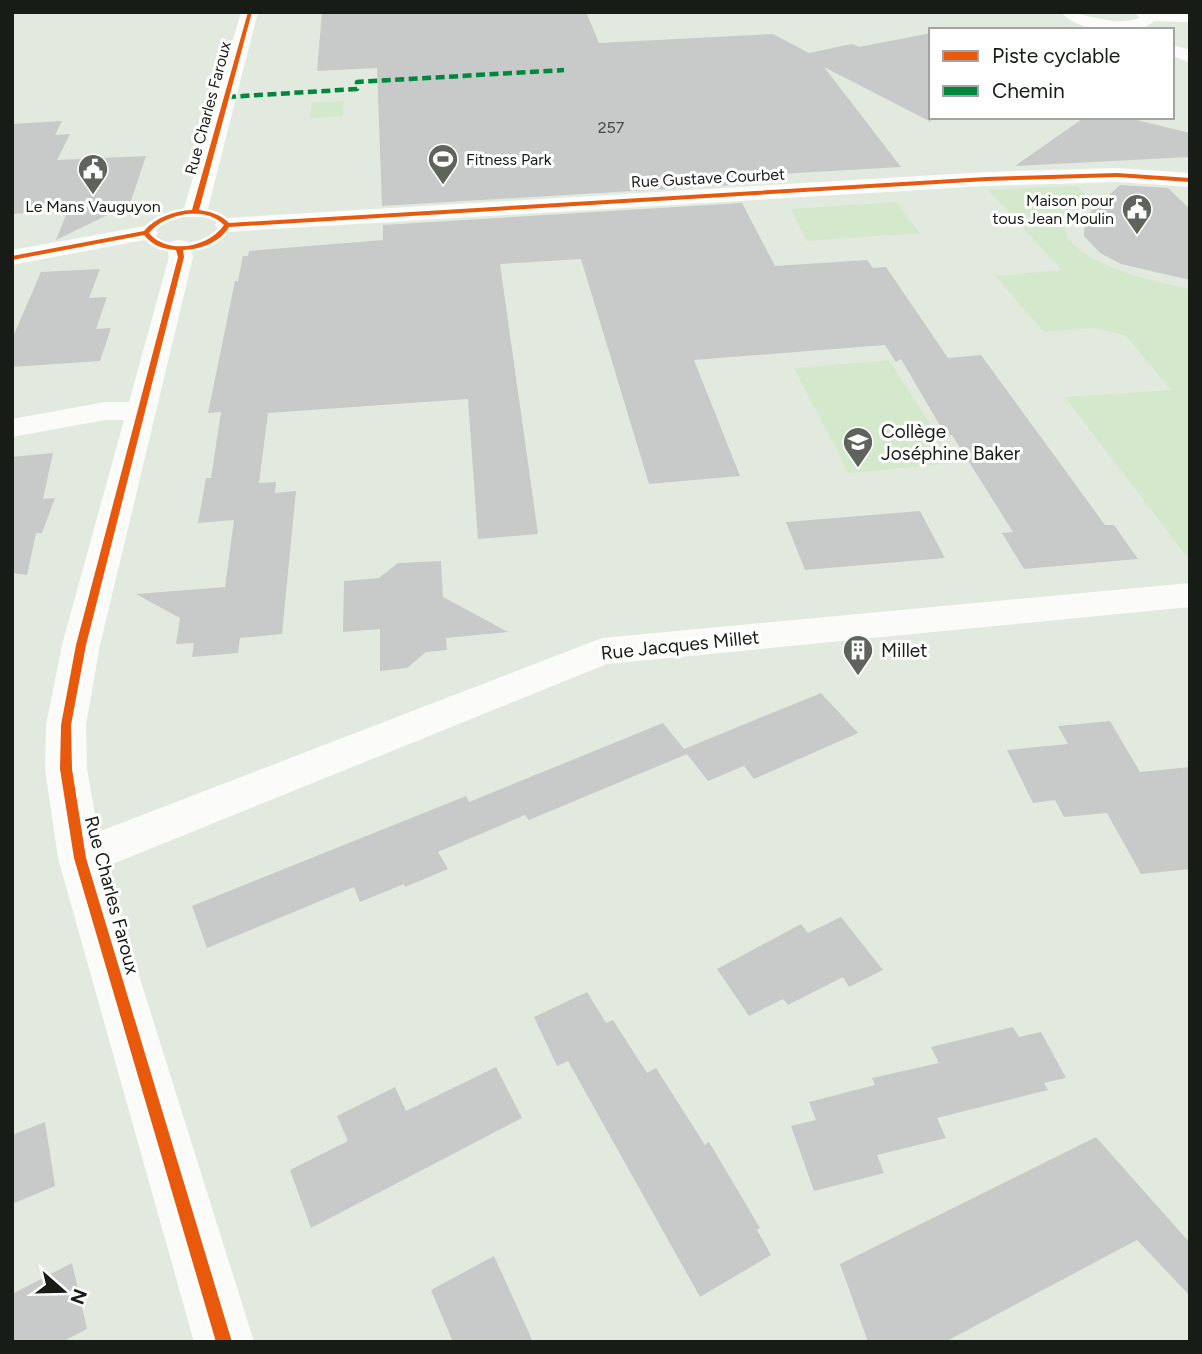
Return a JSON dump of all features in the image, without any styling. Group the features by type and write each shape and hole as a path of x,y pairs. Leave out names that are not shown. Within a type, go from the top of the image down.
{"street":[{"name":"Rue Charles Faroux","path":"224,1342 80,858 65,769 66,725 81,645 181,257 173,231 250,12"},
{"path":"1069,12 1079,20 1107,27 1142,20 1190,17"},
{"name":"Rue Gustave Courbet","path":"228,225 986,179 1117,175 1190,180"},
{"path":"12,258 173,231 217,215 228,225 215,239 173,231"},
{"path":"12,428 85,414 141,411"},
{"name":"Rue Jacques Millet","path":"80,858 602,651 1190,595"}],"green space":[{"path":"344,101 343,116 310,118 312,103"},
{"path":"1077,186 1090,199 1076,206 1066,218 1066,233 1075,246 1091,258 1112,267 1157,282 1190,289 1190,561 1065,397 1171,390 1126,336 1096,328 1044,332 995,276 1062,270 988,190"},
{"path":"896,202 920,233 807,241 791,209"},
{"path":"889,360 955,463 849,473 794,368"}],"building":[{"path":"322,12 586,12 599,43 773,34 809,53 852,44 859,47 929,33 931,122 824,67 901,167 728,177 732,185 382,206 377,68 317,71"},
{"path":"1082,119 1132,119 1190,133 1190,157 1015,166"},
{"path":"62,121 55,135 70,134 57,160 146,156 130,204 56,240 68,210 12,214 12,124"},
{"name":"Maison pour tous Jean Moulin","path":"1120,185 1168,188 1190,209 1190,280 1121,264 1100,253 1084,236 1085,217"},
{"path":"742,203 775,266 867,260 873,268 886,267 948,358 981,355 1105,525 1114,525 1138,559 1024,569 1002,533 1013,532 952,435 946,436 901,359 896,362 885,345 694,360 740,476 649,484 581,259 500,264 538,534 478,539 468,399 268,413 259,483 276,482 275,493 296,491 282,634 240,638 238,653 192,657 194,643 176,644 180,618 136,594 225,587 234,520 198,523 206,478 211,478 221,412 208,413 235,281 238,281 243,256 248,256 249,251 383,240 383,225"},
{"path":"100,269 89,298 107,297 96,329 111,328 100,361 12,367 12,339 41,272"},
{"path":"53,453 43,499 55,498 42,533 36,533 27,575 12,573 12,457"},
{"path":"920,511 945,558 805,570 786,522"},
{"path":"441,561 443,597 508,632 446,638 447,650 426,652 407,668 380,671 380,629 343,632 344,581 379,578 398,563"},
{"path":"821,693 858,733 754,779 744,766 708,781 687,754 529,820 525,815 438,852 448,869 405,887 404,884 360,902 354,887 207,948 192,906 466,796 469,802 663,723 684,749"},
{"path":"1110,721 1140,772 1190,767 1190,869 1141,874 1107,813 1064,817 1055,800 1033,803 1007,750 1068,744 1058,726"},
{"path":"841,917 883,970 849,987 843,977 788,1005 783,999 749,1016 717,969 801,924 808,933"},
{"path":"587,992 606,1023 613,1020 647,1073 656,1068 705,1145 709,1142 760,1228 757,1230 771,1255 700,1297 568,1061 557,1066 534,1017"},
{"path":"1013,1027 1019,1037 1041,1032 1066,1078 1044,1083 1048,1090 937,1118 946,1138 877,1155 884,1173 814,1191 791,1126 816,1120 809,1102 875,1085 872,1078 939,1063 931,1047"},
{"path":"496,1067 522,1118 311,1228 290,1170 348,1141 337,1116 395,1087 406,1111"},
{"path":"45,1122 55,1186 12,1204 12,1135"},
{"path":"1096,1137 1190,1243 1190,1296 1137,1240 945,1342 868,1342 840,1264"},
{"path":"494,1256 533,1342 453,1342 431,1290"},
{"path":"72,1263 87,1329 62,1342 12,1342 12,1294"}],"marked path":[{"path":"227,97 357,89 357,82 564,70"}],"cycle path":[{"path":"195,212 250,12"},
{"path":"227,225 986,179 1117,175 1190,180"},
{"path":"146,233 161,219 186,212 210,213 227,225"},
{"path":"146,233 162,246 188,248 212,240 227,225"},
{"path":"12,258 146,233"},
{"path":"179,247 181,257 81,645 66,725 66,769 80,858 224,1342"}],"place":[{"name":"Fitness Park","path":"443,186"},
{"name":"Le Mans Vauguyon","path":"93,196"},
{"name":"Maison pour tous Jean Moulin","path":"1137,236"},
{"name":"Collège Joséphine Baker","path":"858,469"},
{"name":"Millet","path":"858,677"}]}
